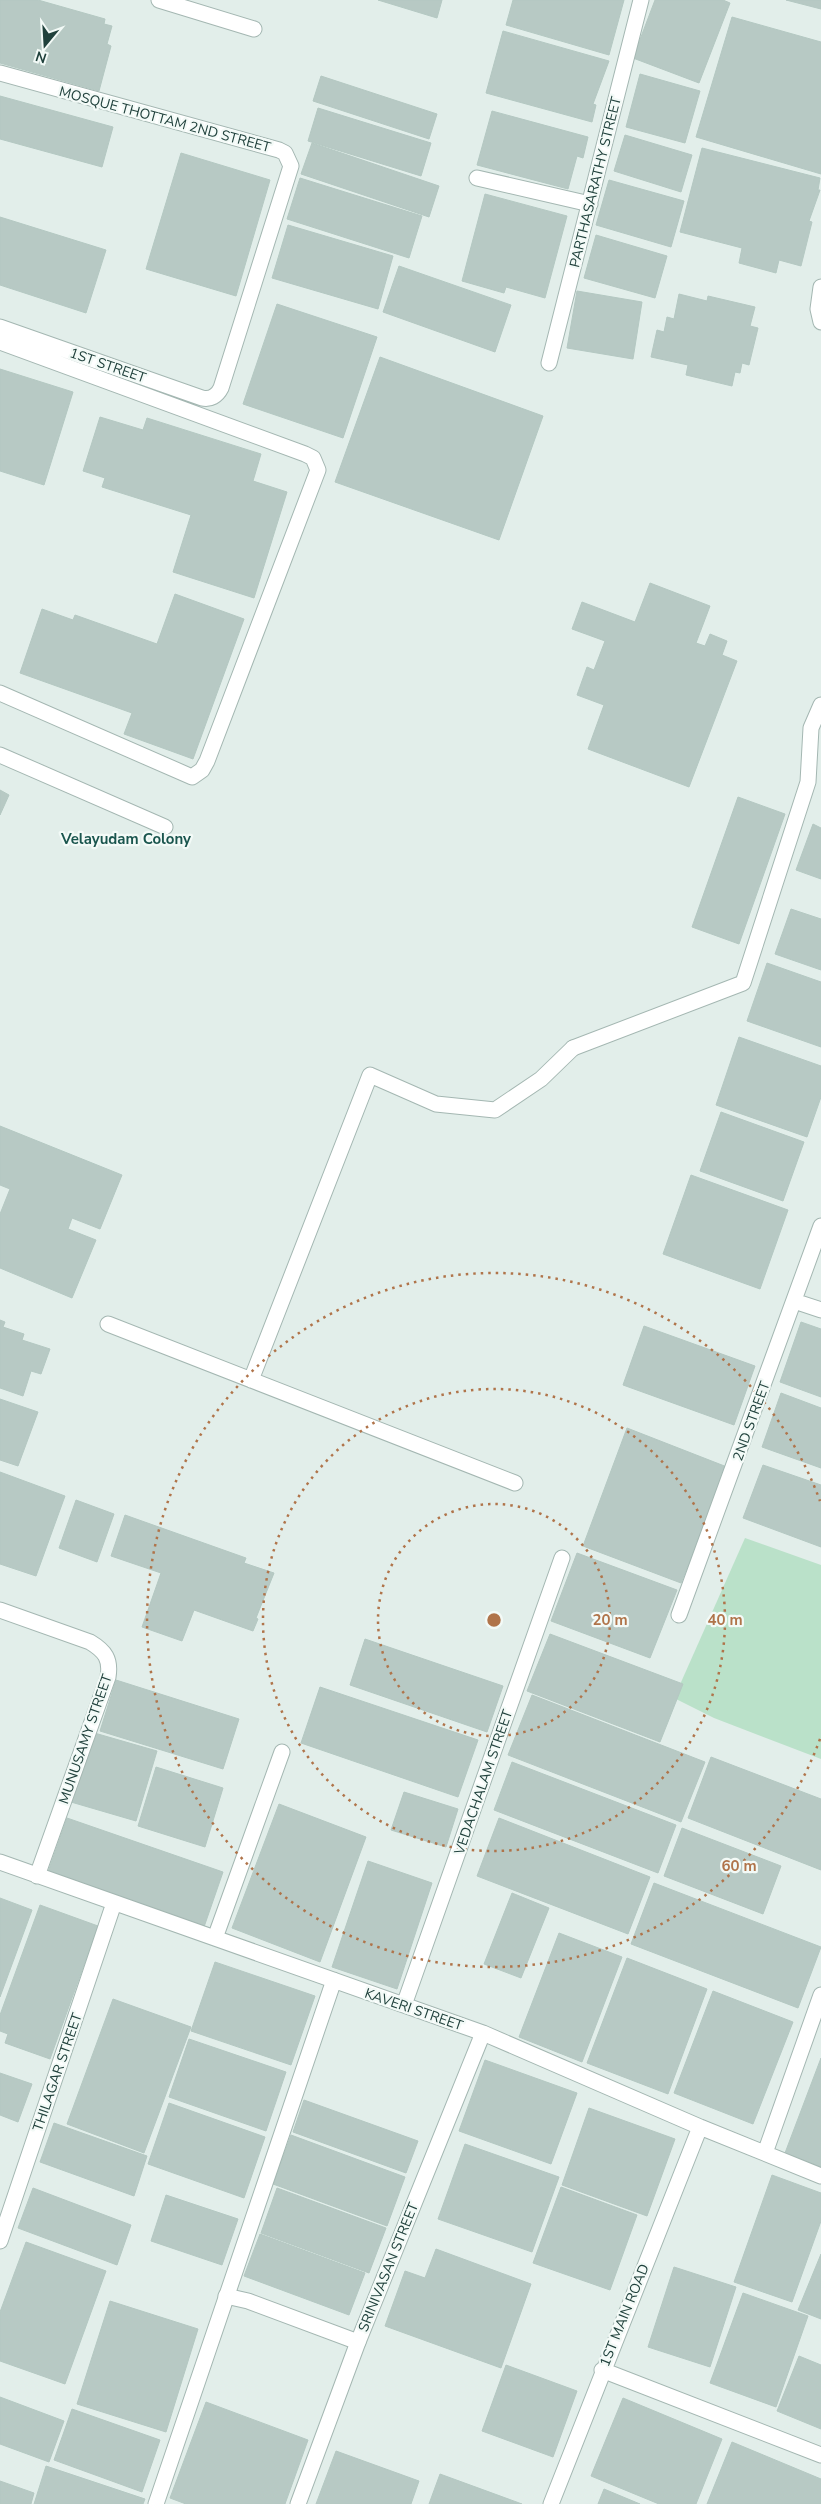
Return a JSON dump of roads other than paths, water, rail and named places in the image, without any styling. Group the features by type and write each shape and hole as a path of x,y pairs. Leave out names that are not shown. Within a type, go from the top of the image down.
{"street":[{"path":"159,0 254,30"},
{"name":"PARTHASARATHY STREET","path":"549,363 641,0"},
{"name":"MOSQUE THOTTAM 2ND STREET","path":"0,73 279,150 288,157 291,166 290,171 221,388 216,395"},
{"path":"477,178 590,204"},
{"path":"820,292 818,309 821,322"},
{"name":"1ST STREET","path":"0,327 202,398 207,399 216,395"},
{"path":"0,342 305,454 313,458 318,470 207,761 202,770 197,774 192,777 0,693"},
{"path":"250,1380 370,1075 436,1104 494,1110 541,1079 573,1048 743,983 808,782 811,728 821,704"},
{"path":"0,755 165,827"},
{"name":"2ND STREET","path":"680,1615 821,1226"},
{"path":"794,1301 821,1310"},
{"path":"108,1324 515,1483"},
{"name":"VEDACHALAM STREET","path":"404,2005 562,1558"},
{"name":"MUNUSAMY STREET","path":"0,1610 90,1642 101,1649 107,1657 110,1666 108,1677 37,1876"},
{"path":"215,1938 282,1752"},
{"name":"KAVERI STREET","path":"0,1862 483,2033 700,2127 821,2176"},
{"name":"THILAGAR STREET","path":"0,2242 114,1903"},
{"path":"156,2504 334,1980"},
{"path":"765,2153 821,1995"},
{"name":"SRINIVASAN STREET","path":"298,2504 358,2342 483,2033"},
{"name":"1ST MAIN ROAD","path":"551,2504 602,2370 700,2127"},
{"path":"226,2296 248,2301 358,2342"},
{"path":"602,2370 821,2455"}],"district":[{"name":"Velayudam Colony","path":"126,839"}]}
